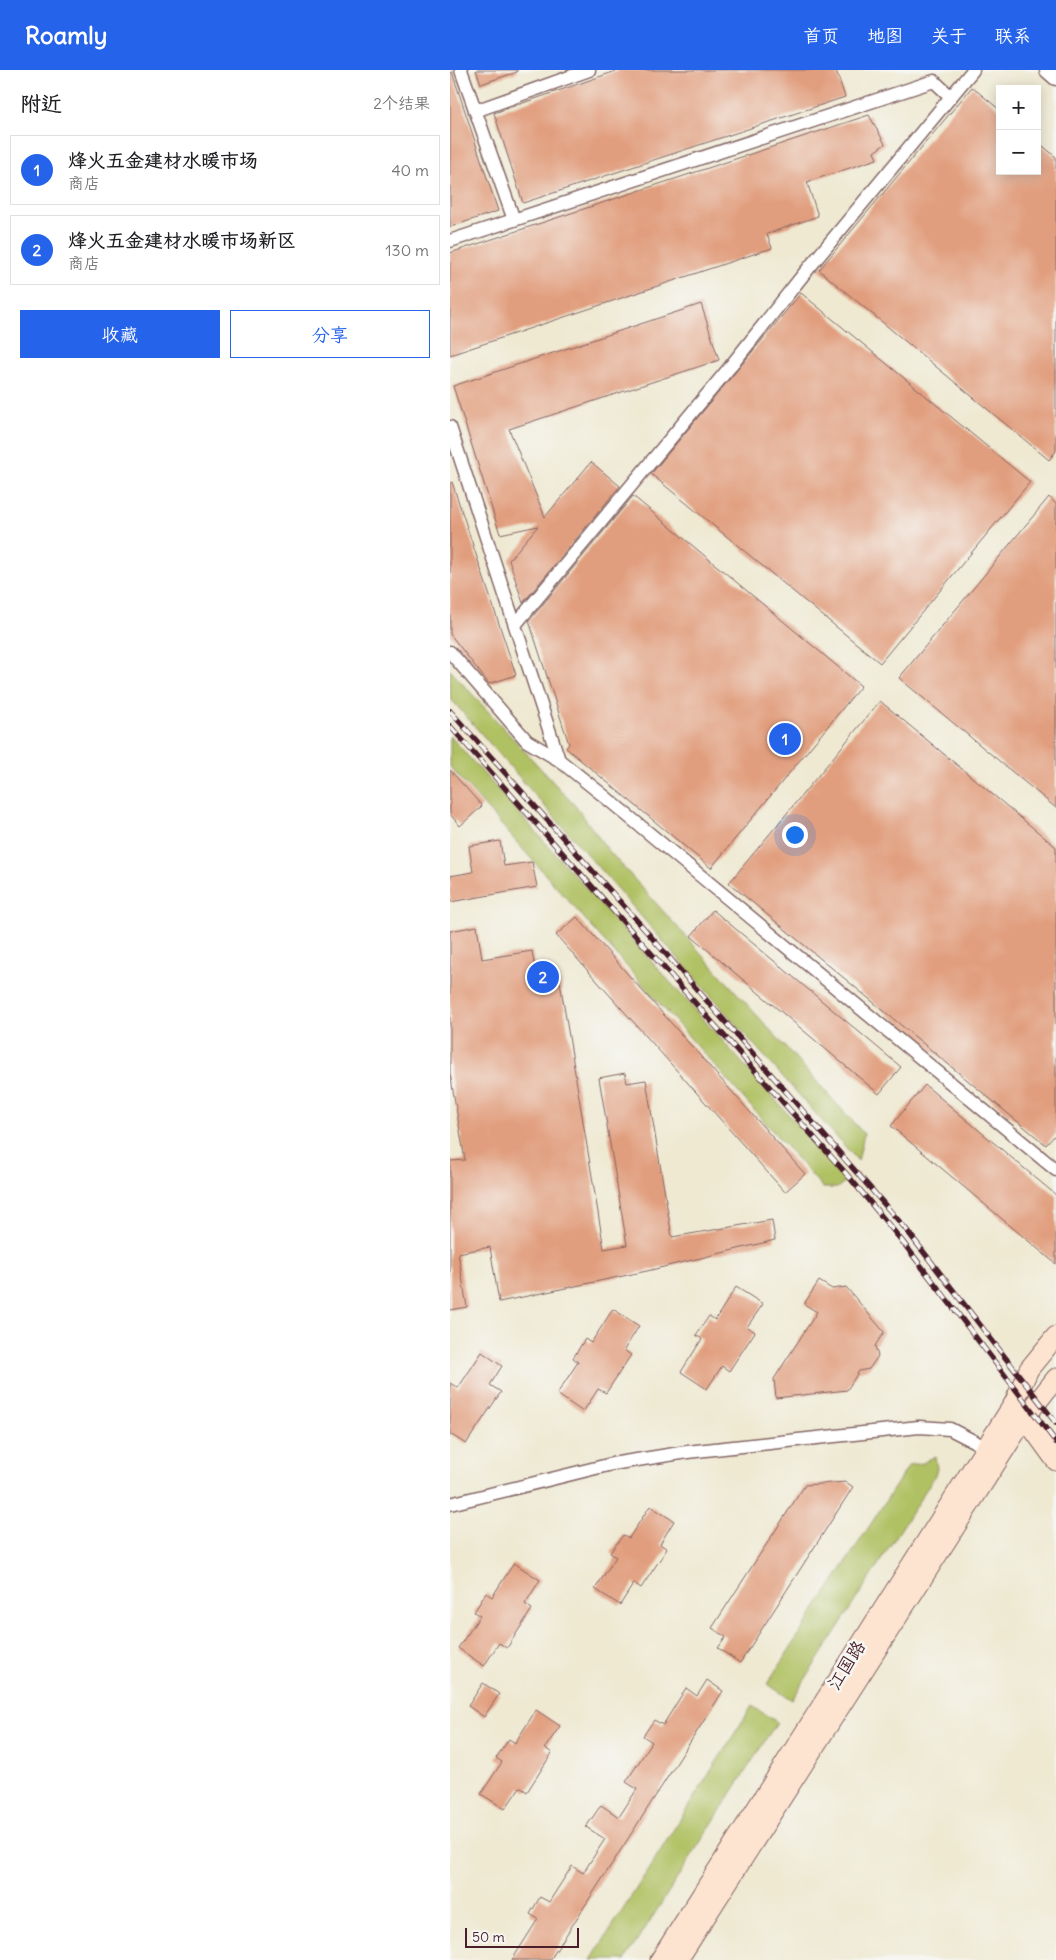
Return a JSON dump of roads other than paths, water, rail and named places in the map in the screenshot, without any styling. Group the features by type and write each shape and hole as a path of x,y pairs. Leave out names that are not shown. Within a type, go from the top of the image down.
{"main road":[{"name":"江国路","path":"660,1960 1014,1403 1029,1369 1056,1336"},
{"path":"1029,1369 1053,1389"},
{"name":"江国路","path":"678,1960 1024,1419 1053,1389"},
{"path":"1014,1403 1056,1461"}],"street":[{"path":"461,70 514,220"},
{"path":"475,111 589,70"},
{"path":"514,625 730,368 973,70"},
{"path":"1048,70 1056,77"},
{"path":"450,241 934,81 951,97"},
{"path":"450,427 559,760"},
{"path":"450,652 527,742 559,760 1056,1170"},
{"path":"450,1504 612,1464 687,1452 909,1428 929,1426 946,1428 985,1447"}],"railway":[{"path":"450,711 639,923 905,1228 1056,1423"},
{"path":"450,726 850,1178 902,1241 1056,1442"}],"place":[{"name":"烽火五金建材水暖市场","path":"785,739"},
{"name":"烽火五金建材水暖市场新区","path":"543,977"}]}
